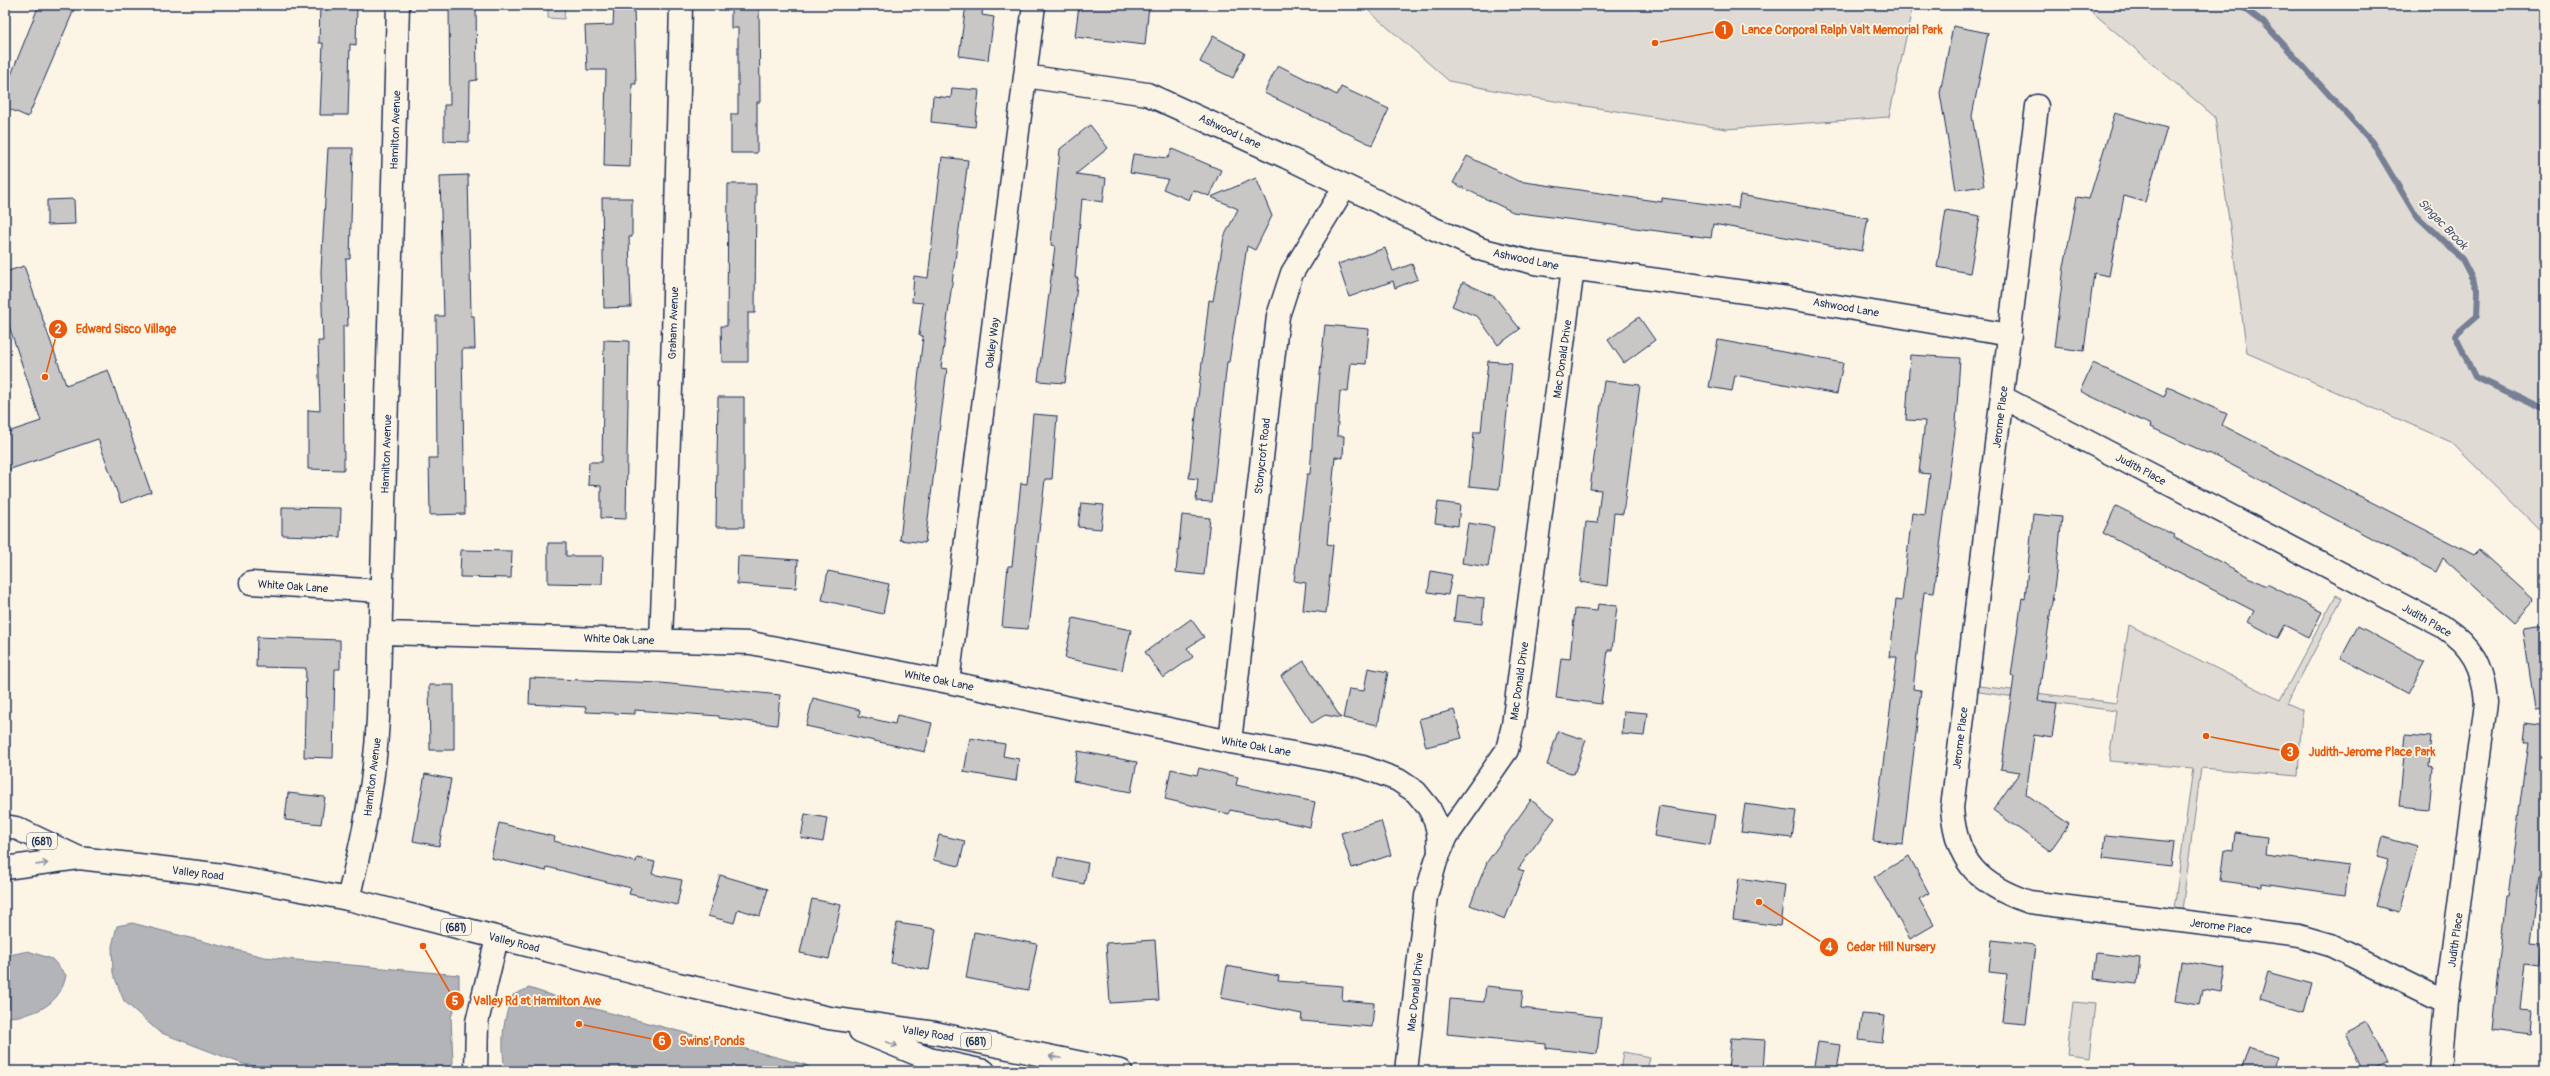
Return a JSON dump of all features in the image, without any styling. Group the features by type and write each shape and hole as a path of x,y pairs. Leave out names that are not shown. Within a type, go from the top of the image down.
{"street":[{"name":"Hamilton Avenue","path":"348,899 369,812 376,762 382,633 398,5"},
{"name":"Graham Avenue","path":"661,640 673,338 681,5"},
{"name":"Oakley Way","path":"948,682 1034,5"},
{"name":"Ashwood Lane","path":"1025,76 1147,94 1483,250 1535,263 1788,298 2010,335"},
{"name":"Jerome Place","path":"2037,106 1952,808 1953,832 1961,853 1969,865 1985,882 2005,894 2029,902 2298,936 2330,945 2446,1002"},
{"name":"Stonycroft Road","path":"1230,742 1278,316 1292,273 1345,186"},
{"name":"Mac Donald Drive","path":"1406,1071 1426,896 1439,854 1459,817 1476,797 1507,750 1513,725 1573,268"},
{"name":"Judith Place","path":"2002,397 2436,623 2454,634 2469,649 2484,681 2486,703 2446,1002 2440,1071"},
{"name":"White Oak Lane","path":"251,583 382,591"},
{"name":"White Oak Lane","path":"382,633 751,643 948,682 1230,742 1363,767 1398,780 1416,792 1429,808 1438,833 1439,854"},
{"name":"Valley Road","path":"5,826 16,828 79,858"},
{"name":"Valley Road","path":"5,868 79,858 223,875 348,899 678,984 830,1018 935,1033 1121,1071"},
{"path":"476,1071 477,1022 497,938"},
{"name":"Valley Road","path":"830,1018 929,1058 984,1071"}],"shaded area":[{"path":"548,5 565,5 564,19 548,18"},
{"path":"1362,5 1913,5 1889,117 1726,129 1518,95 1449,81"},
{"path":"2084,5 2545,5 2545,535 2451,442 2247,353 2215,117"},
{"path":"2336,595 2342,598 2287,703 2302,710 2298,776 2201,768 2182,910 2174,909 2193,768 2109,761 2116,711 1979,692 1979,686 2117,703 2129,625 2280,700"},
{"path":"132,923 264,957 459,975 459,995 451,1017 453,1063 447,1071 283,1071 243,1064 159,1032 124,1001 113,973 112,946 117,926"},
{"path":"28,951 52,959 66,975 63,985 52,1001 35,1012 26,1015 5,1017 5,956"},
{"path":"529,988 584,1006 806,1065 814,1071 505,1071 503,1032 509,1005 513,995"},
{"path":"2073,1002 2095,1004 2089,1057 2067,1054"},
{"path":"1623,1052 1650,1057 1647,1071 1620,1071"}],"building":[{"path":"39,5 76,5 28,117 5,107 5,90"},
{"path":"320,5 357,6 356,45 350,44 348,115 320,115 323,43 319,43"},
{"path":"449,5 476,5 477,80 470,81 469,142 444,141 444,105 450,105"},
{"path":"614,5 634,5 636,84 632,84 630,167 604,166 606,70 587,70 585,26 613,25"},
{"path":"731,5 759,5 760,102 757,102 757,153 731,153 731,114 738,114 738,28 731,28"},
{"path":"966,5 983,5 982,15 994,17 988,60 959,56"},
{"path":"1079,5 1149,5 1145,45 1075,37"},
{"path":"1953,26 1988,33 1972,116 1984,186 1956,190 1940,93"},
{"path":"1213,36 1245,53 1233,78 1200,62"},
{"path":"1278,65 1337,95 1341,87 1389,109 1372,145 1264,93"},
{"path":"952,88 979,90 975,127 931,122 933,96 951,98"},
{"path":"2115,113 2167,128 2145,202 2124,196 2109,276 2094,273 2084,351 2054,347 2064,267 2077,197 2089,199"},
{"path":"1090,125 1108,148 1076,174 1106,178 1103,202 1082,199 1075,278 1078,278 1065,383 1038,381 1055,246 1051,245 1060,149"},
{"path":"328,148 353,148 350,259 346,259 348,326 343,326 344,470 308,469 308,410 320,411 318,341 323,341 321,271"},
{"path":"1172,149 1221,170 1209,196 1193,190 1189,200 1163,189 1168,179 1130,173 1133,154 1168,158"},
{"path":"1467,156 1518,181 1662,202 1662,198 1738,208 1740,195 1868,218 1862,251 1713,224 1711,238 1513,212 1453,183"},
{"path":"942,157 968,160 941,368 947,369 925,543 900,540 923,336 919,335 923,303 912,302 914,276 928,278"},
{"path":"468,175 471,316 474,316 475,349 462,349 465,514 430,515 429,458 437,458 436,316 444,316 440,176"},
{"path":"1256,178 1272,216 1255,250 1247,246 1229,362 1227,362 1212,502 1196,501 1198,479 1189,478 1209,300 1213,301 1224,237 1238,209 1211,197"},
{"path":"728,184 756,184 755,313 748,313 748,362 722,362 721,326 727,326"},
{"path":"602,198 632,198 632,237 629,237 631,307 604,308"},
{"path":"74,199 75,224 47,225 47,200"},
{"path":"1946,210 1980,216 1970,273 1937,267"},
{"path":"1385,248 1393,271 1412,264 1418,279 1395,288 1393,281 1349,297 1338,264"},
{"path":"24,266 66,385 108,370 151,492 121,503 98,439 5,471 5,433 41,421 5,314 5,272"},
{"path":"1463,282 1495,297 1520,329 1498,345 1478,317 1452,306"},
{"path":"1639,317 1655,340 1624,363 1608,340"},
{"path":"1325,325 1369,329 1366,364 1351,363 1348,392 1340,391 1337,436 1344,436 1343,458 1335,457 1327,544 1333,545 1326,613 1303,610 1306,583 1294,581 1307,474 1310,474 1315,403 1317,403"},
{"path":"604,340 629,341 626,519 601,518 601,486 588,485 589,462 602,462"},
{"path":"1718,340 1843,363 1837,394 1735,375 1732,391 1709,387"},
{"path":"1910,355 1960,358 1956,423 1934,593 1924,592 1913,689 1921,690 1903,844 1873,841 1897,657 1890,657 1896,600 1902,601 1912,513 1925,515 1930,474 1919,473 1925,421 1906,420"},
{"path":"1488,361 1512,363 1499,489 1469,486 1474,432 1481,432"},
{"path":"2093,363 2164,397 2168,387 2227,414 2222,425 2474,555 2479,550 2534,600 2514,622 2443,558 2436,572 2209,453 2150,427 2151,425 2080,391"},
{"path":"1604,381 1640,385 1623,514 1614,513 1607,586 1580,582 1586,522 1597,523 1601,490 1590,489"},
{"path":"718,397 744,397 744,527 716,527"},
{"path":"1033,414 1057,416 1052,479 1045,479 1028,629 1002,627 1008,566 1012,566 1021,483 1027,484"},
{"path":"1438,502 1460,505 1458,526 1435,523"},
{"path":"1081,503 1104,505 1101,529 1078,527"},
{"path":"2116,506 2174,535 2173,537 2266,586 2267,584 2322,612 2309,637 2285,625 2278,638 2248,622 2254,611 2103,533"},
{"path":"282,507 341,508 340,537 282,535"},
{"path":"2033,514 2062,517 2056,574 2038,701 2057,703 2052,738 2034,735 2026,794 2069,824 2050,851 1993,810 2020,772 2001,769 2014,677 2011,676 2022,598 2025,599"},
{"path":"1182,515 1210,518 1204,575 1176,572"},
{"path":"1468,523 1494,527 1488,567 1462,563"},
{"path":"548,543 566,543 566,556 603,556 602,584 548,583"},
{"path":"461,550 512,551 511,578 460,577"},
{"path":"738,556 798,560 796,588 737,584"},
{"path":"828,571 889,584 883,614 822,600"},
{"path":"1431,571 1452,575 1448,595 1428,592"},
{"path":"1457,595 1484,598 1482,624 1454,621"},
{"path":"1598,604 1617,606 1612,650 1608,650 1601,704 1556,698 1561,658 1570,659 1575,609 1597,611"},
{"path":"1073,618 1131,630 1122,670 1065,658"},
{"path":"1191,619 1204,637 1187,648 1193,657 1163,678 1145,652"},
{"path":"2545,625 2545,708 2535,709 2523,628"},
{"path":"2358,626 2425,662 2408,694 2341,658"},
{"path":"257,637 340,640 340,669 335,669 333,758 304,757 306,668 256,667"},
{"path":"1304,661 1341,718 1325,715 1312,723 1281,676"},
{"path":"1368,668 1388,672 1378,725 1343,718 1349,689 1364,691"},
{"path":"530,678 661,683 780,695 777,725 719,718 719,716 635,710 635,714 586,712 586,707 529,704"},
{"path":"429,685 454,685 454,750 430,750"},
{"path":"813,698 860,710 859,716 895,724 897,715 932,723 925,752 806,726"},
{"path":"1454,710 1462,738 1426,747 1419,719"},
{"path":"1624,711 1647,713 1644,736 1622,734"},
{"path":"2525,723 2545,726 2545,870 2544,878 2539,877 2531,942 2542,943 2540,965 2525,963 2520,1009 2532,1010 2530,1034 2492,1029 2506,895 2508,895 2528,742 2523,742"},
{"path":"1558,731 1586,740 1574,774 1547,765"},
{"path":"2406,735 2431,737 2428,766 2433,767 2429,810 2399,807"},
{"path":"970,738 1005,744 1003,756 1019,759 1016,781 964,772"},
{"path":"1078,751 1137,762 1131,792 1073,781"},
{"path":"1199,768 1238,777 1236,785 1315,802 1310,827 1230,810 1229,814 1165,799 1171,769 1197,775"},
{"path":"425,774 451,779 439,846 413,841"},
{"path":"288,793 325,797 321,824 285,820"},
{"path":"1531,800 1555,818 1518,869 1524,871 1505,919 1470,905 1487,862"},
{"path":"1745,804 1796,811 1792,838 1741,832"},
{"path":"1659,806 1715,815 1710,845 1654,836"},
{"path":"805,814 827,818 823,842 801,838"},
{"path":"1381,821 1391,855 1352,868 1341,833"},
{"path":"499,823 555,837 554,841 636,862 637,858 655,862 652,874 682,880 677,905 629,894 631,888 547,867 546,871 491,858"},
{"path":"2235,833 2267,837 2265,855 2349,866 2345,895 2262,883 2262,886 2220,881 2224,850 2233,851"},
{"path":"939,835 965,841 959,866 933,860"},
{"path":"2106,835 2174,842 2171,866 2103,858"},
{"path":"2383,837 2417,847 2399,912 2376,906 2389,860 2378,857"},
{"path":"1909,856 1929,893 1919,899 1934,925 1910,939 1874,877"},
{"path":"1058,857 1088,863 1084,884 1054,878"},
{"path":"720,875 768,889 760,916 738,909 734,923 708,916"},
{"path":"1739,878 1785,885 1780,926 1733,920"},
{"path":"812,899 841,905 829,959 800,953"},
{"path":"897,923 936,929 929,970 891,963"},
{"path":"974,932 1037,944 1028,990 966,978"},
{"path":"1155,940 1159,1000 1110,1003 1106,943"},
{"path":"1992,940 2035,945 2026,1024 2002,1022 2007,974 1989,972"},
{"path":"2097,953 2140,958 2137,984 2094,979"},
{"path":"2181,961 2225,968 2221,992 2202,989 2199,1005 2175,1001"},
{"path":"1227,966 1279,976 1278,981 1343,986 1342,1000 1374,1003 1372,1027 1301,1021 1302,1014 1221,998"},
{"path":"2268,972 2312,984 2304,1013 2260,1000"},
{"path":"1486,986 1523,990 1521,1008 1601,1017 1597,1054 1546,1048 1546,1044 1447,1034 1450,999 1484,1002"},
{"path":"1862,1014 1885,1016 1882,1043 1859,1040"},
{"path":"2366,1022 2387,1062 2370,1071 2363,1071 2344,1033"},
{"path":"1731,1038 1765,1040 1763,1071 1728,1071"},
{"path":"1818,1042 1841,1045 1837,1071 1813,1071"},
{"path":"2249,1047 2277,1056 2272,1071 2241,1071"}],"waterway":[{"name":"Singac Brook","path":"2240,5 2263,22 2372,142 2415,214 2462,259 2478,290 2477,316 2455,335 2475,377 2545,410"}],"place":[{"name":"Lance Corporal Ralph Valt Memorial Park","path":"1655,43"},
{"name":"Edward Sisco Village","path":"45,377"},
{"name":"Judith-Jerome Place Park","path":"2206,736"},
{"name":"Cedar Hill Nursery","path":"1759,902"},
{"name":"Valley Rd at Hamilton Ave","path":"423,946"},
{"name":"Swins' Ponds","path":"579,1024"}]}
